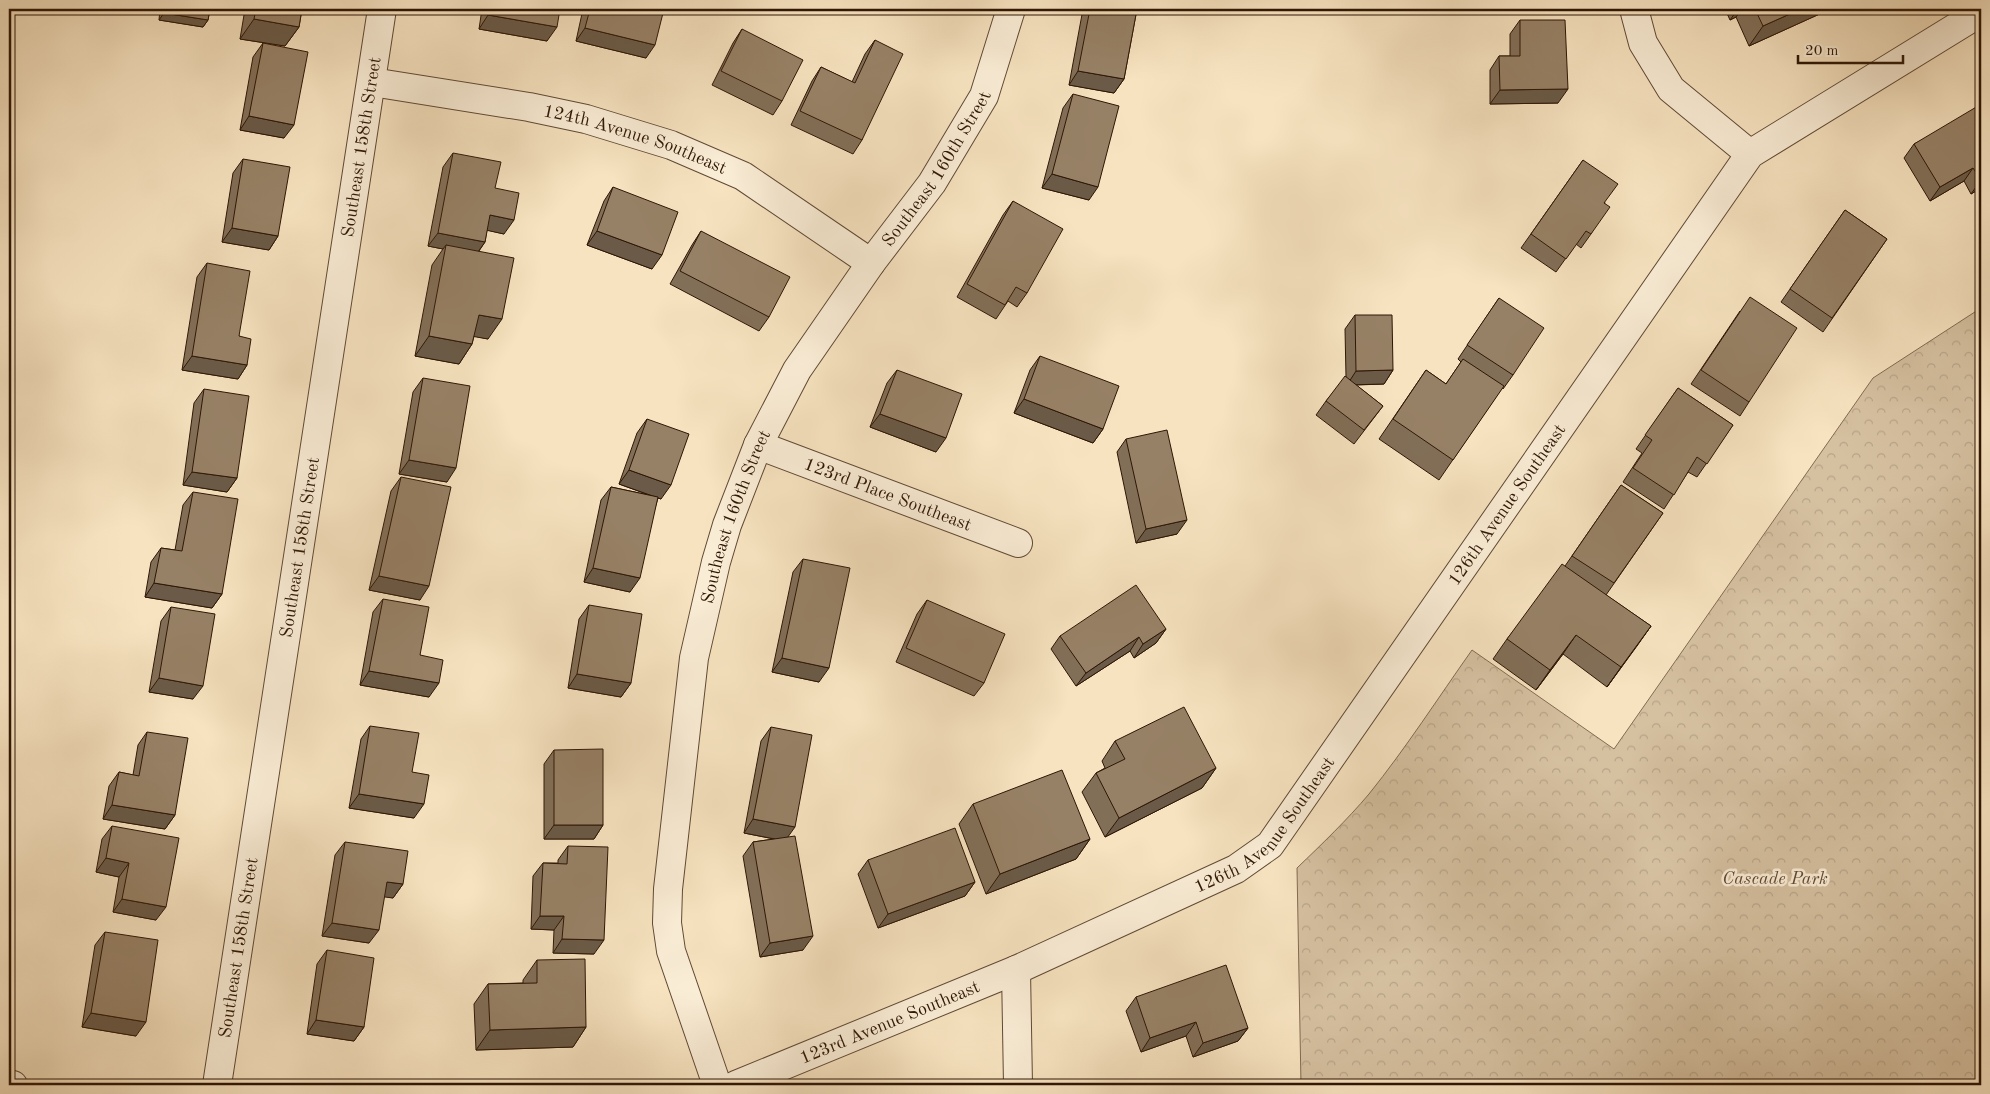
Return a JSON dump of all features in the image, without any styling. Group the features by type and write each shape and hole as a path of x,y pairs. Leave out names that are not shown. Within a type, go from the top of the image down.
{"street":[{"name":"Southeast 158th Street","path":"217,1085 382,9"},
{"name":"Southeast 160th Street","path":"716,1085 671,951 667,923 668,889 694,658 719,553 727,525 758,445 797,370 871,263 932,183 984,96 1011,9"},
{"path":"1634,9 1643,43 1671,89 1750,154"},
{"name":"126th Avenue Southeast","path":"1016,970 1236,869 1270,845 1750,154 1981,12"},
{"name":"124th Avenue Southeast","path":"372,82 529,107 586,119 671,145 743,176 871,263"},
{"name":"123rd Place Southeast","path":"758,445 1018,543"},
{"path":"1016,970 1018,1085"},
{"name":"123rd Avenue Southeast","path":"736,1085 1016,970"},
{"path":"9,1084 13,1085"}],"green space":[{"name":"Cascade Park","path":"1981,308 1981,1085 1301,1085 1297,868 1343,823 1383,777 1472,650 1614,749 1873,378"}],"building":[{"path":"164,9 210,9 208,20 164,13"},
{"path":"256,9 302,9 299,27 254,19"},
{"path":"489,9 560,9 557,27 488,15"},
{"path":"590,9 664,9 655,45 585,28"},
{"path":"1090,9 1137,9 1124,79 1078,71"},
{"path":"1755,9 1801,9 1763,26"},
{"path":"1520,20 1565,20 1568,89 1500,90 1499,56 1520,56"},
{"path":"742,29 803,60 782,101 721,71"},
{"path":"875,40 903,54 862,140 800,111 821,67 855,83"},
{"path":"263,43 308,52 294,125 249,116"},
{"path":"1073,94 1119,106 1098,187 1052,174"},
{"path":"1978,106 1981,111 1981,180 1973,168 1940,187 1914,144"},
{"path":"453,153 501,162 495,188 519,193 514,220 490,215 485,242 438,233"},
{"path":"243,159 290,167 278,236 232,228"},
{"path":"1583,160 1618,184 1604,203 1610,207 1591,234 1586,231 1566,259 1531,234"},
{"path":"613,187 678,212 662,255 597,231"},
{"path":"1013,201 1063,229 1027,293 1016,287 1005,305 967,284"},
{"path":"1845,210 1887,239 1832,318 1790,289"},
{"path":"701,231 790,277 769,317 680,271"},
{"path":"446,245 514,258 502,319 479,315 472,344 429,336"},
{"path":"207,263 250,271 239,336 251,339 247,365 192,356"},
{"path":"1750,297 1797,328 1749,402 1701,370"},
{"path":"1499,298 1544,328 1513,375 1467,345"},
{"path":"1355,315 1392,315 1393,370 1356,371"},
{"path":"1040,356 1119,386 1103,429 1024,399"},
{"path":"1463,359 1504,386 1453,460 1393,419 1426,370 1446,384"},
{"path":"897,370 962,394 946,438 880,414"},
{"path":"1345,376 1383,406 1364,430 1326,401"},
{"path":"423,378 470,386 456,468 409,460"},
{"path":"1678,388 1733,425 1707,464 1697,457 1674,495 1633,468 1652,440 1645,435"},
{"path":"204,389 249,396 237,478 192,472"},
{"path":"647,419 689,434 671,485 629,470"},
{"path":"1167,430 1187,520 1146,529 1126,439"},
{"path":"401,477 451,487 429,586 379,576"},
{"path":"1621,485 1663,513 1614,583 1572,556"},
{"path":"611,487 658,497 640,578 593,568"},
{"path":"193,492 238,499 222,594 154,583 161,548 182,551"},
{"path":"803,559 850,568 829,668 782,658"},
{"path":"1562,564 1651,626 1621,667 1576,635 1550,670 1507,639"},
{"path":"1136,585 1166,629 1143,644 1139,637 1086,673 1060,636"},
{"path":"383,599 429,607 420,655 443,660 439,683 369,671"},
{"path":"927,600 1005,634 984,683 906,648"},
{"path":"589,605 642,614 631,683 577,674"},
{"path":"171,607 215,614 203,686 159,678"},
{"path":"1184,707 1216,768 1119,818 1096,773 1125,759 1115,741"},
{"path":"370,726 419,733 412,772 429,775 424,804 359,794"},
{"path":"771,727 812,735 795,827 753,819"},
{"path":"147,732 188,738 175,815 112,805 119,772 139,776"},
{"path":"603,749 603,825 554,825 554,750"},
{"path":"1062,770 1090,839 1000,874 973,804"},
{"path":"112,826 179,838 166,907 122,899 129,863 106,858"},
{"path":"955,828 975,882 888,914 868,860"},
{"path":"795,836 813,936 770,943 753,842"},
{"path":"345,842 408,851 403,884 387,882 379,930 332,923"},
{"path":"568,846 608,847 604,940 562,939 564,916 540,916 543,863 567,864"},
{"path":"105,932 158,940 146,1022 91,1013"},
{"path":"327,950 374,958 364,1027 316,1020"},
{"path":"585,959 586,1027 490,1030 488,984 537,983 537,960"},
{"path":"1226,965 1248,1028 1203,1043 1196,1022 1150,1038 1136,997"}]}
